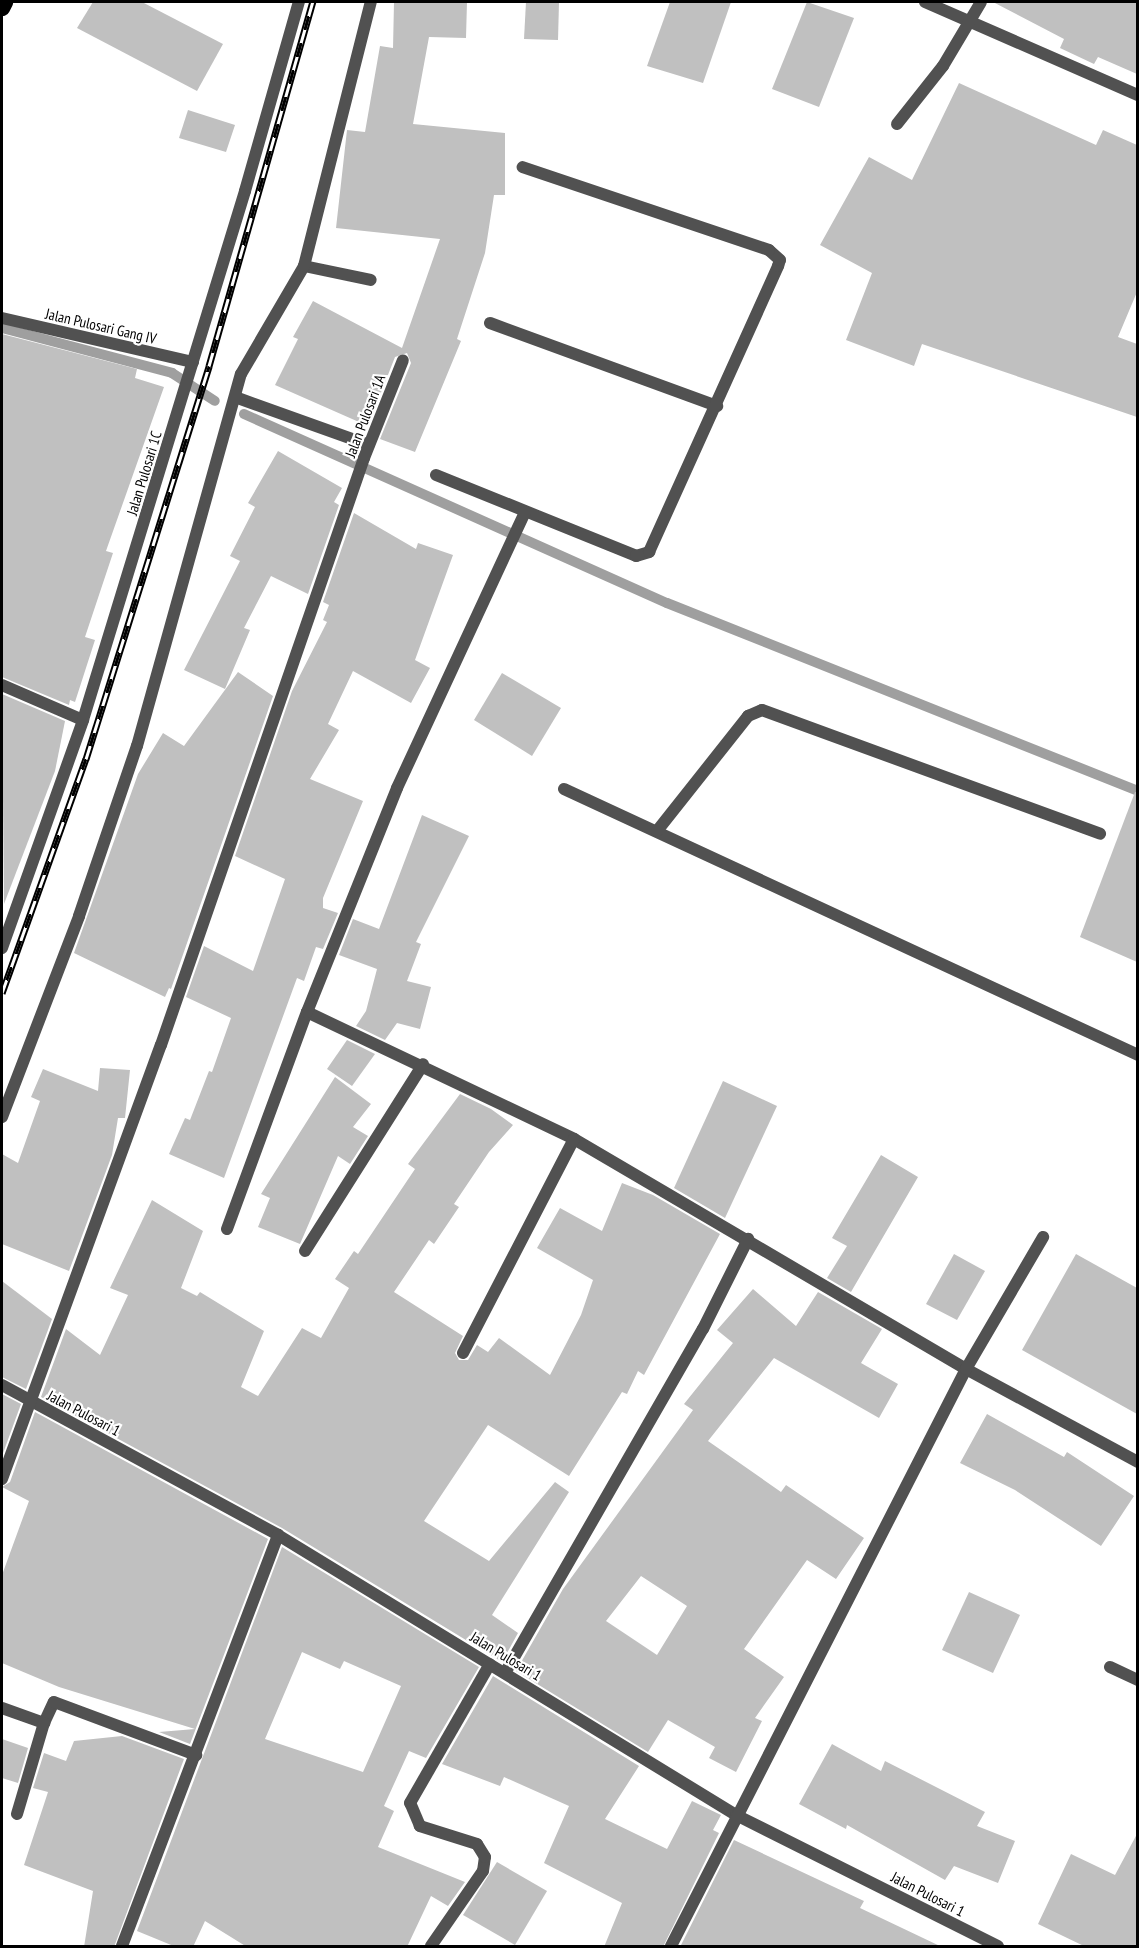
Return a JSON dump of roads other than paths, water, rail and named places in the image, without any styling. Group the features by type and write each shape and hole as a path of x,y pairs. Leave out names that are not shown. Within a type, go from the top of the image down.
{"main road":[{"path":"2,8 5,2"}],"street":[{"name":"Jalan Pulosari 1C","path":"2,948 83,720 192,368 299,2"},
{"path":"2,1117 79,916 137,746 241,374 304,266 370,2"},
{"path":"925,2 974,20 1137,95"},
{"path":"897,124 974,20 981,2"},
{"path":"436,475 525,513 642,556 650,552 776,274 780,260 776,254 523,167"},
{"path":"304,266 371,280"},
{"name":"Jalan Pulosari Gang IV","path":"2,318 192,368"},
{"path":"490,323 717,406"},
{"name":"Jalan Pulosari 1A","path":"2,1479 161,1045 364,458 377,432 403,360"},
{"path":"235,397 369,445"},
{"path":"227,1229 307,1012 397,788 525,513"},
{"path":"2,685 83,720"},
{"path":"657,831 748,716 762,710 1100,834"},
{"path":"564,789 1137,1055"},
{"path":"307,1012 423,1064 574,1139 748,1239 966,1369 1137,1462"},
{"path":"306,1251 423,1064"},
{"path":"463,1353 574,1139"},
{"path":"671,1947 736,1815 966,1369 1043,1237"},
{"path":"505,1673 704,1329 748,1239"},
{"name":"Jalan Pulosari 1","path":"2,1385 278,1535 736,1815 998,1947"},
{"path":"122,1947 278,1535"},
{"path":"435,1945 483,1871 485,1857 477,1844 420,1826 410,1803 490,1664"},
{"path":"1110,1667 1137,1680"},
{"path":"17,1814 44,1723 54,1702 196,1755"},
{"path":"2,1708 44,1723"}],"waterway":[{"path":"2,328 172,373 215,401"},
{"path":"244,414 667,603 1138,791"}],"railway":[{"path":"2,993 86,759 209,366 313,2"}]}
